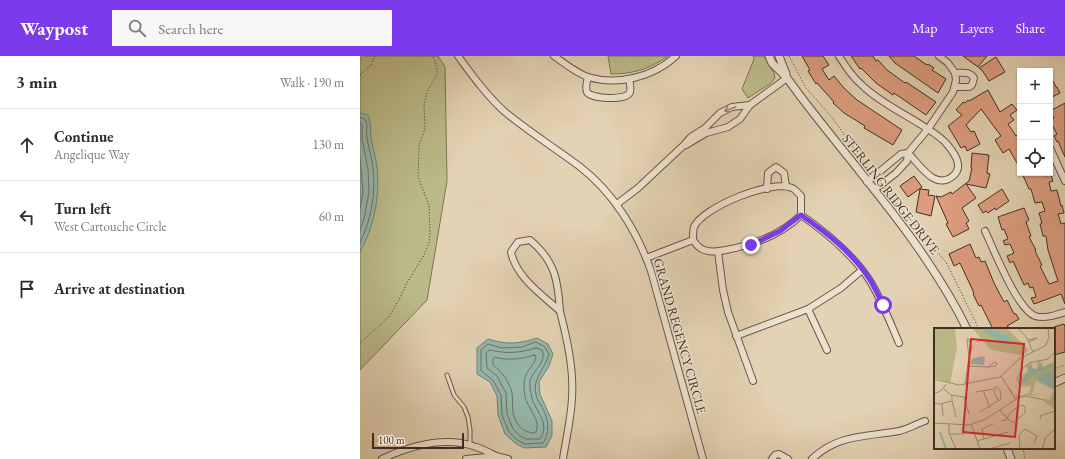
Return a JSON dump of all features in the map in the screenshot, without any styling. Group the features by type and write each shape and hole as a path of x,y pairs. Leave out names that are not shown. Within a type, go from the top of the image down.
{"street":[{"name":"GRAND REGENCY CIRCLE","path":"458,56 479,83 505,111 541,140 580,167 596,181 624,214 646,258 661,304 703,459"},
{"path":"554,56 572,69 588,77 608,80 629,79 646,74 662,67 676,56"},
{"name":"STERLING RIDGE DRIVE","path":"769,56 772,62 788,78 809,108 924,256 948,293 966,328"},
{"name":"STERLING RIDGE DRIVE","path":"779,56 788,78"},
{"path":"839,56 850,72 864,87 877,97 928,129 944,142 955,155 958,163 958,169 949,179 944,181 936,180 908,153"},
{"path":"874,190 896,173 907,161 908,153 928,129 950,98 955,87 955,73 948,63 939,56"},
{"path":"955,73 969,73 974,78 972,85 969,87 955,87"},
{"path":"588,77 586,88 587,93 591,96 608,98 623,98 628,95 630,91 629,79"},
{"path":"684,145 706,133 719,128 728,127 740,119 750,105 788,78"},
{"path":"617,204 638,188 691,137 705,128 720,113 732,107 750,105"},
{"path":"714,120 719,128"},
{"path":"867,182 901,154 908,153"},
{"path":"1053,155 1065,181"},
{"path":"767,188 768,173 776,167 784,172 786,186"},
{"path":"786,186 792,188 801,196 801,215 780,231 760,241 743,247 718,252 708,251 699,247 693,240 694,228 701,219 710,212 730,200 767,188 786,186"},
{"path":"801,215 836,241 862,270 883,305 899,343"},
{"path":"985,231 1018,299 1029,312 1035,316 1042,317 1049,317 1065,312"},
{"path":"560,311 525,278 512,261 511,252 518,242 530,240 542,250 550,264 557,284 560,311 568,347 572,386 571,411 562,459"},
{"path":"646,258 693,240"},
{"path":"718,252 725,300 736,336 753,381"},
{"path":"736,336 808,309 841,288 862,270"},
{"path":"808,309 827,350"},
{"path":"1055,383 1065,378"},
{"path":"812,459 829,446 847,439 899,430 925,421"},
{"path":"382,459 403,450 430,444 453,442 470,445 496,456 508,459"},
{"path":"1007,449 1012,459"},
{"path":"1011,449 1012,459"},
{"path":"772,459 774,455 779,454 788,459"},
{"path":"466,459 496,456"}],"lane":[{"path":"447,375 454,395 464,407 468,417 470,445"}],"path":[{"path":"360,75 371,64 375,56"},
{"path":"360,343 389,317 424,255 429,243 429,205 418,177 419,145 425,129 424,105 427,92 437,74 437,68 433,56"},
{"path":"789,56 806,88 831,116 874,177"},
{"path":"880,185 927,238 947,264 979,328"},
{"path":"1055,369 1065,365"},
{"path":"1023,449 1025,459"}],"green space":[{"path":"362,56 438,56 445,67 447,181 427,300 360,370 360,58"},
{"path":"608,56 668,56 641,70 611,74"},
{"path":"753,56 764,56 774,73 775,78 771,83 748,98 742,89 754,59"}],"water":[{"path":"360,113 368,115 369,118 378,179 378,190 372,222 360,252"},
{"path":"537,338 548,344 553,354 549,366 539,382 540,394 552,421 552,436 546,447 524,448 515,443 505,434 498,415 497,396 490,382 477,374 477,348 488,339 512,343 524,342"}],"building":[{"path":"802,56 823,56 829,65 822,69 829,80 834,76 857,100 902,130 893,145 864,128 865,126 844,113 833,103 834,102 817,83 816,84 808,71 810,70"},
{"path":"851,56 873,56 876,61 878,60 887,70 936,102 926,115 894,93 893,95 876,83 861,68 860,69"},
{"path":"889,56 914,56 934,68 932,70 946,79 938,93 895,63"},
{"path":"963,56 987,56 978,67"},
{"path":"996,57 1005,72 989,81 979,68"},
{"path":"1053,81 1057,87 1060,93 1053,96"},
{"path":"988,90 1000,112 1012,104 1017,110 1010,115 1014,120 1008,124 1016,136 1017,135 1017,163 1009,149 1003,153 995,140 1001,136 981,109 966,125 971,132 974,131 980,144 967,151 965,146 961,148 948,126 962,115 956,110 963,102 965,103 968,100 969,101"},
{"path":"1065,103 1065,157 1058,141 1057,142 1054,136 1057,134 1053,127 1053,109"},
{"path":"972,153 989,155 987,173 990,174 986,188 966,184 976,198 962,208 969,221 966,223 969,229 953,237 946,224 948,223 936,196 941,197 951,192 952,194 969,181 972,168"},
{"path":"914,176 922,187 908,197 900,186"},
{"path":"1023,176 1051,176 1053,181 1049,182 1051,191 1057,190 1061,206 1062,205 1064,213 1058,214 1061,224 1065,223 1065,304 1061,294 1034,304 1031,298 1036,297 1033,287 1030,288 1028,283 1024,285 1013,261 1010,263 1007,256 1014,253 1010,244 1005,245 1003,241 1008,239 1004,229 1002,230 998,217 1024,208 1029,220 1026,222 1031,236 1029,237 1042,265 1040,266 1049,284 1058,281 1048,250 1046,236 1043,236 1040,224 1042,223 1039,213 1045,211 1042,202 1035,203 1031,189 1029,189"},
{"path":"920,189 929,190 928,195 935,196 931,216 916,212"},
{"path":"1002,189 1009,201 996,210 995,208 988,213 986,211 983,213 978,205"},
{"path":"970,244 976,258 979,257 981,262 985,261 1004,302 1007,300 1014,314 1016,314 1019,319 1007,326 1010,328 992,328 981,305 979,306 973,294 974,293 960,263 954,266 949,254"},
{"path":"1064,324 1065,327 1065,352 1055,355 1055,328 1054,327"}],"route":[{"path":"751,245 780,231 801,215 830,236 850,255 869,280 883,305"}]}
